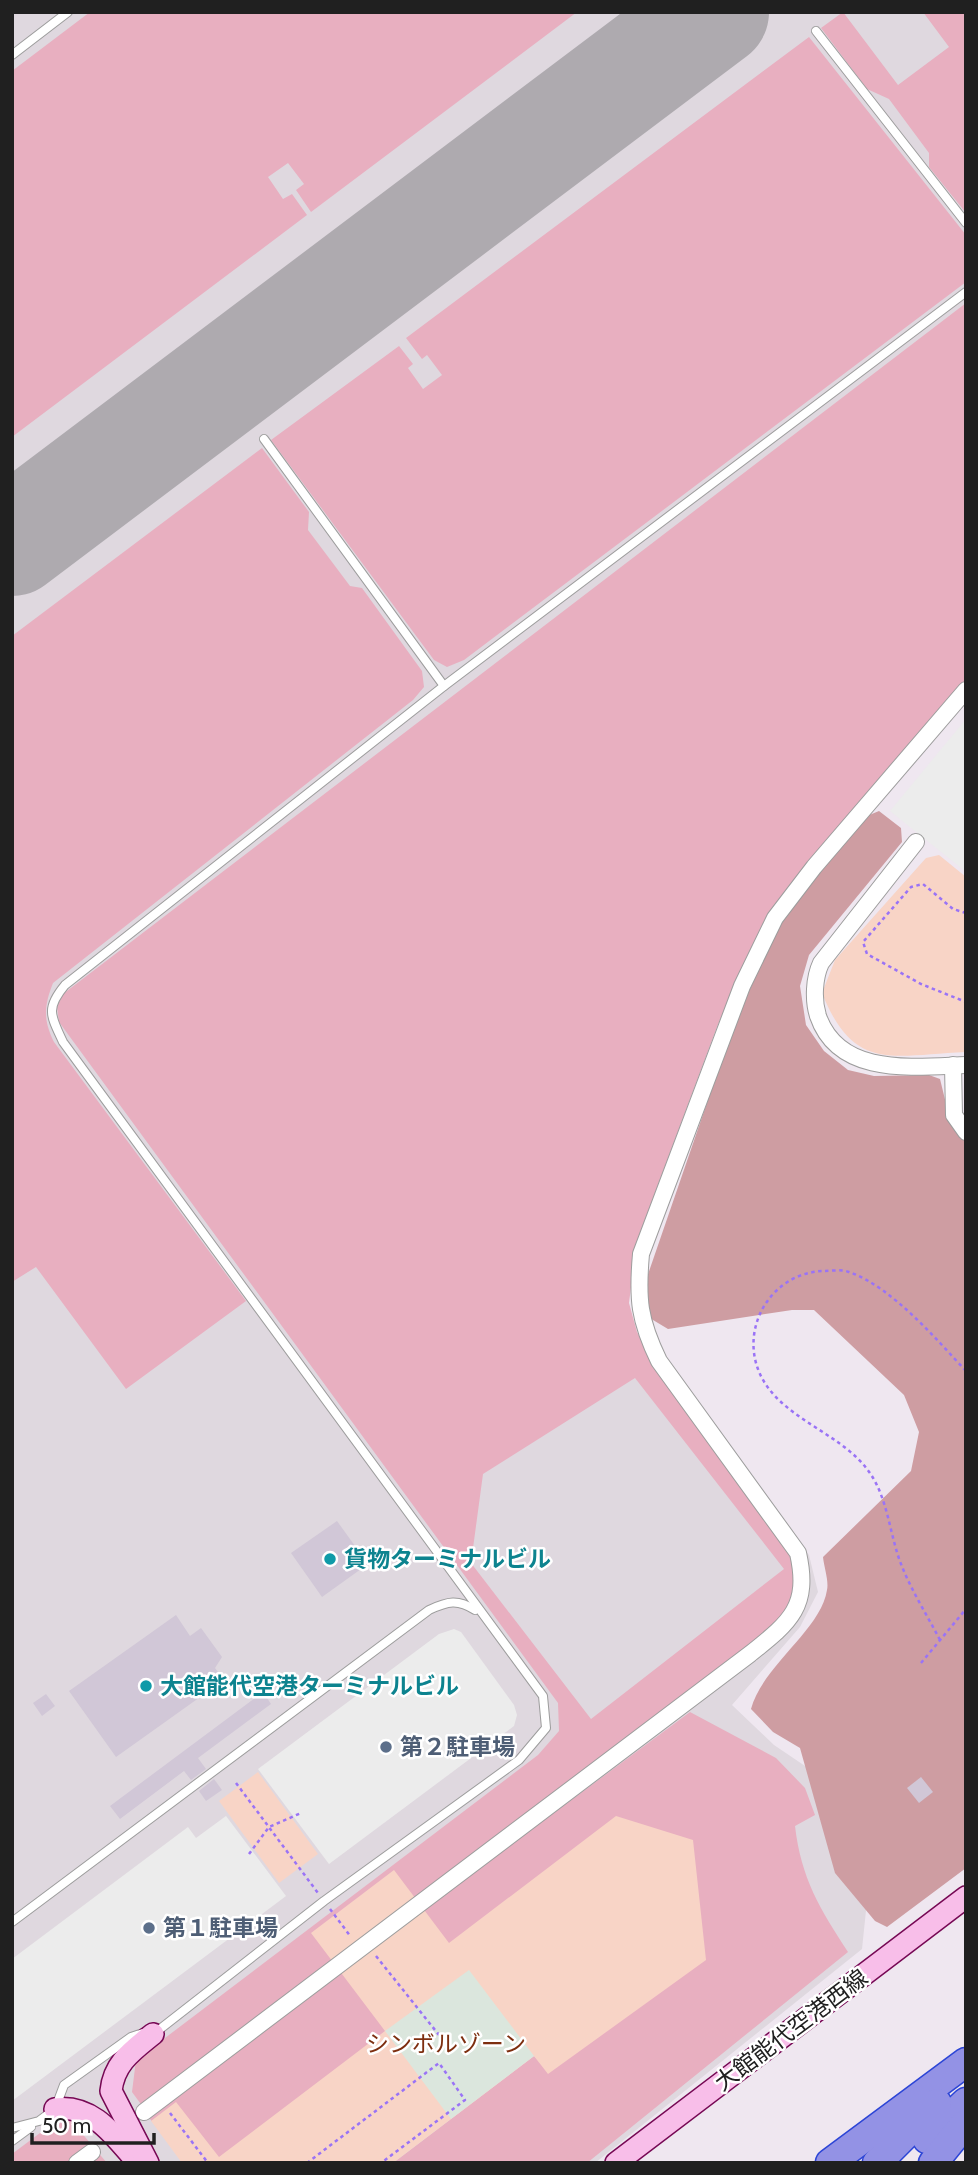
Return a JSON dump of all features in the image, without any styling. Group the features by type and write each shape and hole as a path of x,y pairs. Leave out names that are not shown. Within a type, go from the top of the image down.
{"highway":[{"path":"830,2163 966,2062"},
{"path":"877,2163 966,2077"},
{"path":"903,2163 966,2102"},
{"path":"933,2163 966,2123"}],"main road":[{"name":"大館能代空港西線","path":"616,2163 966,1897"},
{"path":"148,2163 111,2091 117,2069 124,2057 153,2034"},
{"path":"47,2115 76,2108 89,2114 138,2163"}],"street":[{"path":"144,2112 775,1633 793,1612 804,1590 798,1553 653,1350 643,1328 638,1295 641,1254 742,986 775,918 814,867 966,690"},
{"path":"916,842 821,963 816,975 816,1009 825,1035 851,1056 881,1066 959,1065 954,1115 966,1132"},
{"path":"77,2163 92,2152"}],"lane":[{"path":"12,55 68,12"},
{"path":"816,31 966,223"},
{"path":"12,2141 47,2115 64,2085 131,2037 144,2033 153,2034 324,1901 519,1760 546,1728 543,1696 63,1042 51,1016 53,1000 65,985 444,686 966,292"},
{"path":"264,439 444,686"},
{"path":"12,1922 429,1610 446,1602 462,1602 481,1613"},
{"path":"12,2128 47,2115"}],"path":[{"path":"966,913 953,909 923,884 911,887 863,942 867,954 921,984 966,1002"},
{"path":"940,1640 901,1564 881,1494 867,1469 847,1448 797,1414 766,1385 753,1348 755,1321 767,1299 789,1280 812,1271 846,1270 877,1284 966,1371"},
{"path":"921,1663 966,1609"},
{"path":"236,1783 324,1901 439,2035"},
{"path":"249,1854 269,1827 301,1813"},
{"path":"307,2163 439,2063 465,2100 381,2163"},
{"path":"160,2100 208,2163"}],"shaded area":[{"path":"12,12 966,12 966,669 372,1238 659,1351 809,1555 818,1592 800,1627 732,1705 774,1745 811,1770 867,1901 862,1949 595,2163 12,2163"},
{"path":"90,12 577,12 311,212 296,190 304,184 288,163 268,177 283,199 292,194 307,215 12,437 12,71"},
{"path":"843,12 898,85 949,47 923,12 966,12 966,213 929,167 929,153 889,99 867,89 821,28"},
{"path":"809,37 966,235 966,282 464,660 447,667 434,660 271,440 399,346 413,364 408,368 423,389 442,375 427,355 422,359 406,338"},
{"path":"966,303 966,682 839,826 776,905 745,961 717,1027 637,1241 629,1303 637,1332 655,1365 790,1553 795,1587 790,1603 770,1631 143,2107 132,2092 136,2060 538,1755 559,1731 558,1703 59,1022 57,1007 63,994","holes":["635,1378 784,1569 591,1719 471,1563 483,1474"]},
{"path":"262,448 309,512 308,530 350,586 362,588 422,671 424,687 413,700 53,983 46,1013 54,1042 246,1301 126,1389 36,1267 12,1282 12,636"},
{"path":"966,719 966,872 890,811"},
{"path":"879,811 901,828 902,842 809,955 800,986 806,1025 824,1051 848,1070 874,1076 929,1075 940,1079 950,1120 966,1142 966,1868 887,1927 875,1921 835,1873 800,1748 773,1732 751,1709 767,1677 823,1605 827,1578 823,1557 911,1471 919,1432 904,1395 814,1310 792,1310 668,1329 648,1317 645,1283 730,1036 779,921 867,816"},
{"name":"第２駐車場","path":"454,1629 461,1632 514,1705 517,1715 514,1726 329,1864 258,1769 439,1634"},
{"path":"690,1712 776,1758 805,1788 815,1815 795,1826 802,1862 813,1892 848,1952 587,2163 393,2163 534,2056 549,2073 469,1970 221,2163 184,2163 147,2115"},
{"name":"第１駐車場","path":"226,1816 286,1896 12,2101 12,1959 188,1827 196,1838"},
{"path":"469,1970 534,2056 451,2119 385,2031"},
{"path":"69,2118 107,2163 12,2163 12,2154 48,2127"}],"green space":[{"path":"939,855 966,877 966,1052 896,1056 878,1054 862,1048 848,1036 834,1019 822,993 835,960 926,858"},
{"path":"258,1772 318,1854 279,1883 219,1801"},
{"name":"シンボルゾーン","path":"616,1816 693,1840 706,1960 548,2074 534,2056 393,2163 182,2163 151,2121 176,2102 219,2157 385,2031 311,1933 394,1870 449,1943"}],"building":[{"name":"貨物ターミナルビル","path":"337,1521 368,1564 322,1597 291,1553"},
{"name":"大館能代空港ターミナルビル","path":"176,1615 190,1636 201,1628 222,1657 215,1668 224,1680 116,1757 69,1691"},
{"path":"263,1692 271,1704 198,1758 206,1769 191,1780 184,1771 120,1819 110,1806"},
{"path":"46,1694 55,1706 42,1716 33,1703"},
{"path":"921,1777 933,1792 919,1803 907,1788"},
{"path":"214,1779 222,1790 206,1801 199,1791"}],"runway":[{"path":"12,541 714,12"}],"place":[{"name":"貨物ターミナルビル","path":"330,1559"},
{"name":"大館能代空港ターミナルビル","path":"146,1686"},
{"name":"第２駐車場","path":"386,1747"},
{"name":"第１駐車場","path":"149,1928"}]}
